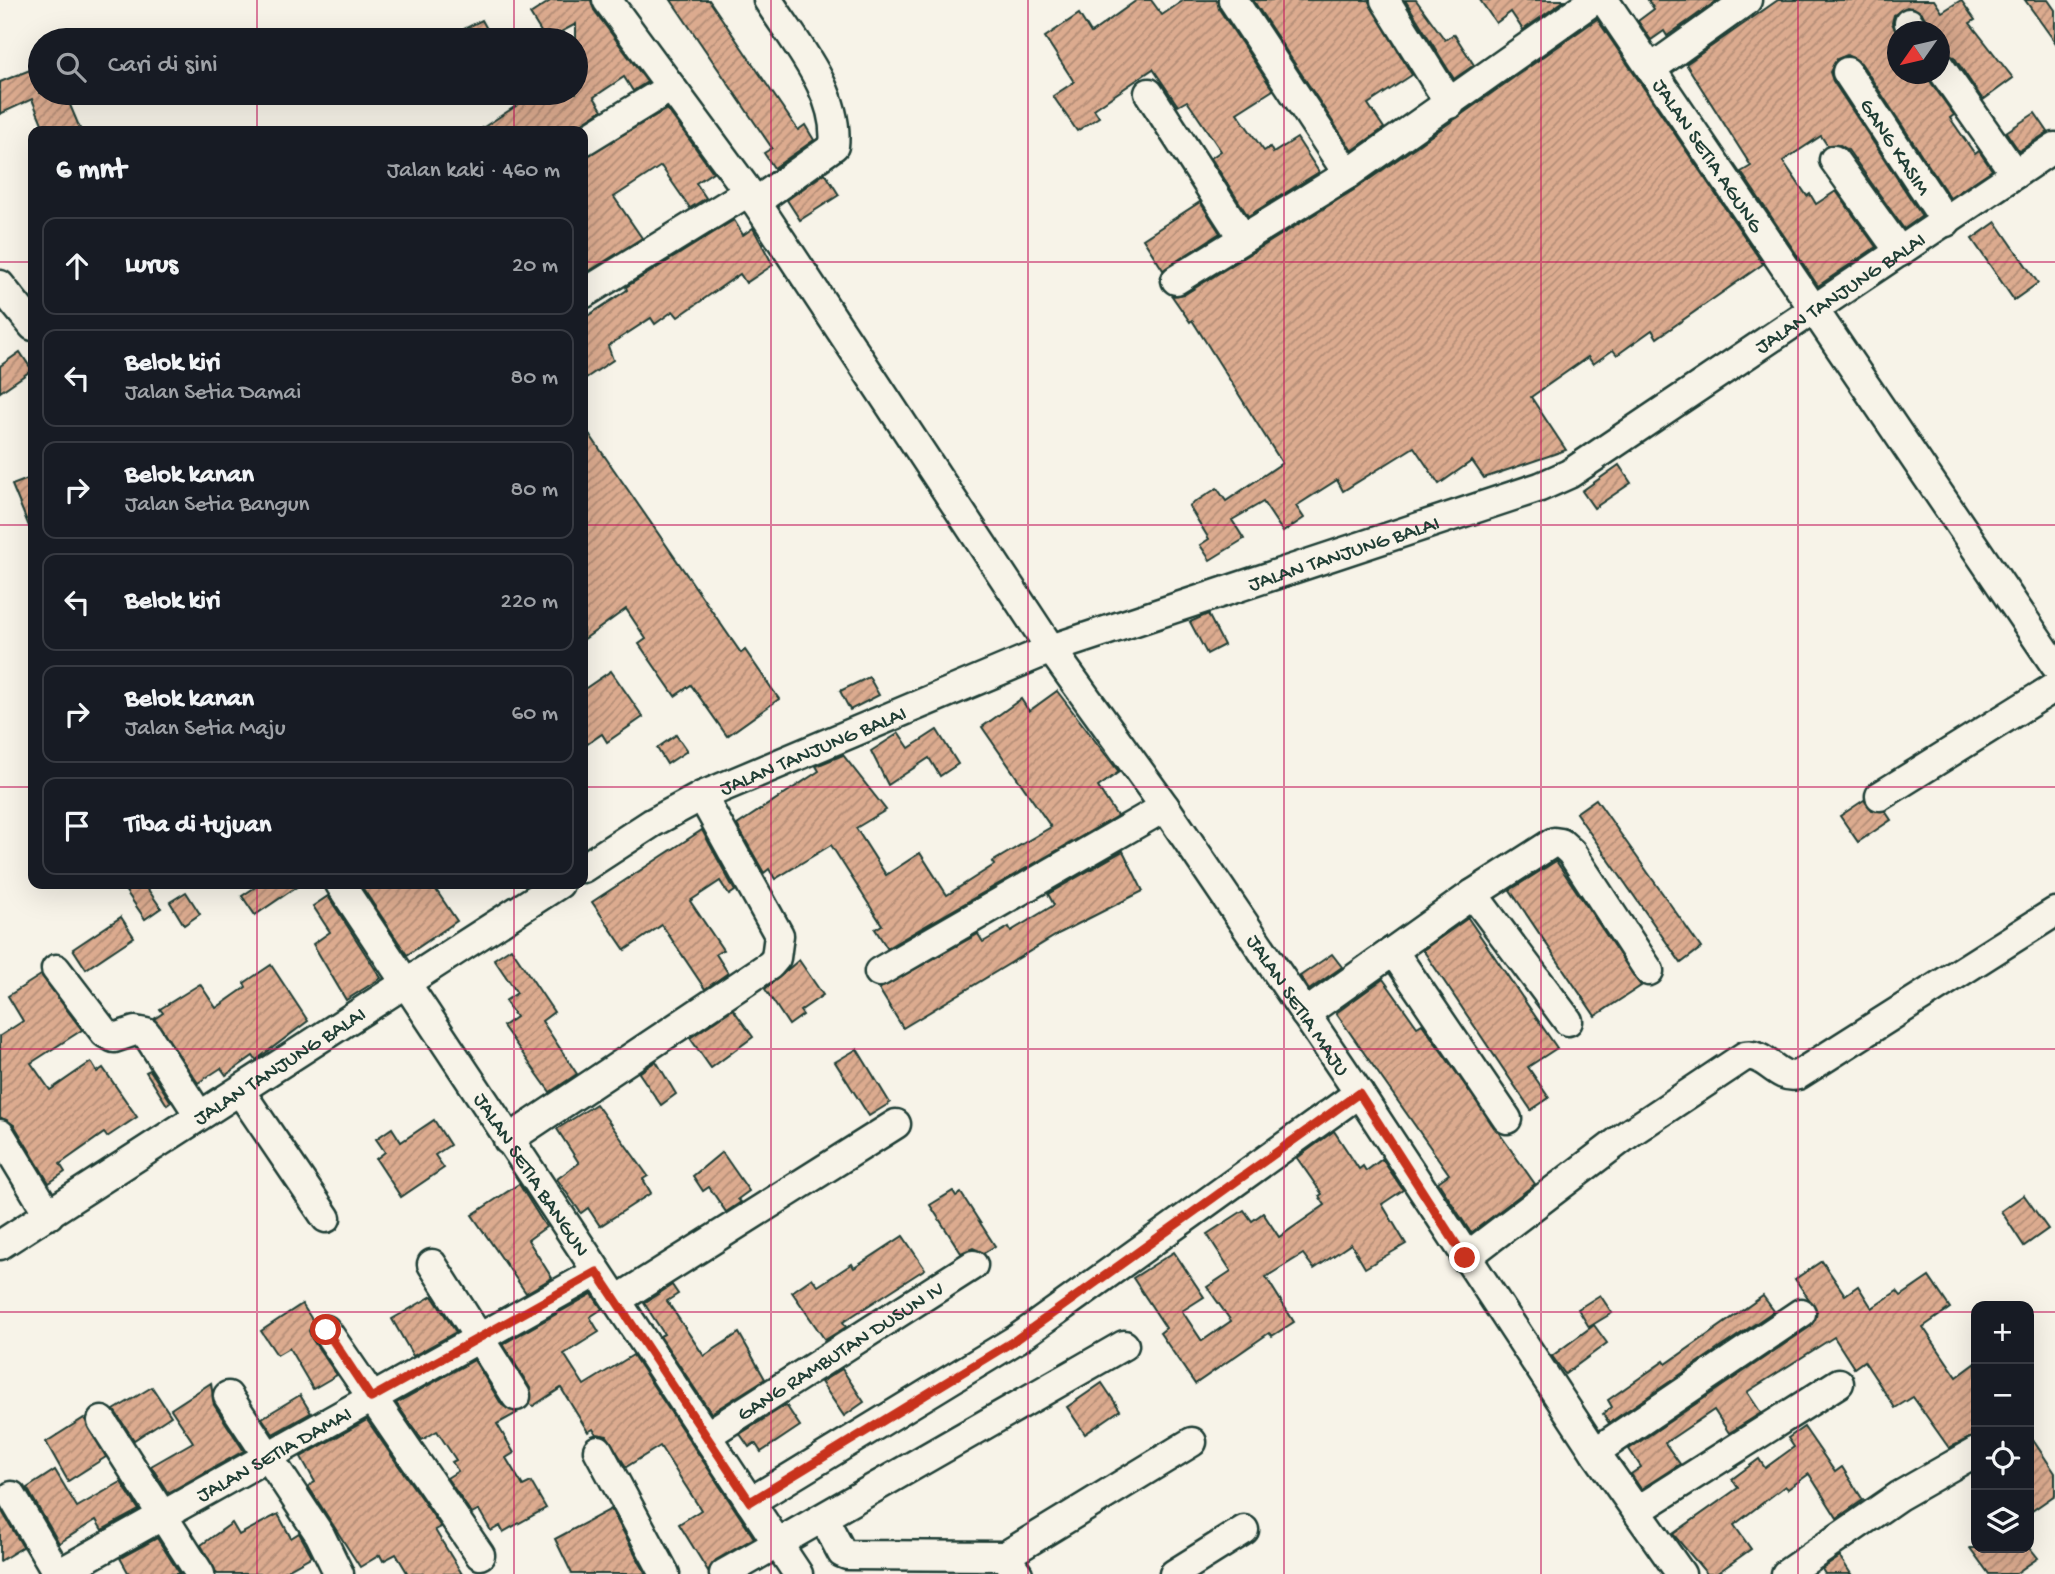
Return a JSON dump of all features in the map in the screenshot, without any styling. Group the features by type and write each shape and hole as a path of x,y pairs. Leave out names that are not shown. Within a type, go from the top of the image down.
{"street":[{"name":"JALAN SETIA MAJU","path":"607,0 752,197 1051,649 1166,807 1359,1093 1595,1452 1681,1574"},
{"path":"588,291 752,197 834,146 831,108 821,86 768,0"},
{"path":"1233,0 1348,174"},
{"path":"1385,0 1450,104"},
{"path":"1176,280 1348,174 1594,0"},
{"name":"JALAN SETIA AGUNG","path":"1604,0 2055,665"},
{"path":"1651,68 1747,0"},
{"name":"GANG KASIM","path":"1847,72 1947,222"},
{"path":"1950,81 2015,174"},
{"path":"588,138 671,87"},
{"path":"1149,93 1242,237"},
{"name":"JALAN TANJUNG BALAI","path":"588,865 652,823 702,796 1051,649 1540,487 1569,474 2055,147"},
{"path":"1834,160 1900,252"},
{"path":"0,285 28,320"},
{"path":"1880,796 2055,687"},
{"path":"508,1140 770,965 776,958 779,935 702,796"},
{"path":"879,972 1166,807"},
{"path":"1305,1013 1546,844 1561,844 1571,852 1649,971"},
{"name":"JALAN SETIA BANGUN","path":"343,889 798,1574"},
{"name":"JALAN TANJUNG BALAI","path":"0,1245 551,889"},
{"path":"1474,894 1568,1021"},
{"path":"1465,1258 1628,1134 1745,1056 1758,1056 1786,1075 1798,1075 2055,912"},
{"path":"1393,951 1507,1119"},
{"path":"56,969 106,1033 114,1038 135,1031 146,1033 199,1115"},
{"path":"240,1091 326,1218"},
{"path":"750,1502 1017,1339 1359,1093"},
{"path":"617,1300 896,1124"},
{"path":"0,1134 49,1215"},
{"path":"432,1264 516,1396"},
{"name":"GANG RAMBUTAN DUSUN IV","path":"706,1436 973,1265"},
{"name":"JALAN SETIA DAMAI","path":"58,1574 597,1272"},
{"path":"1595,1452 1801,1313"},
{"path":"326,1330 481,1555"},
{"path":"724,1574 778,1546 1124,1346"},
{"path":"1637,1511 1839,1383"},
{"path":"228,1396 326,1545 339,1574"},
{"path":"102,1421 200,1574"},
{"path":"824,1519 842,1553 847,1555 1011,1565 1192,1443"},
{"path":"598,1450 665,1574"},
{"path":"1786,1574 1899,1496 1971,1455"},
{"path":"12,1496 58,1574"},
{"path":"1174,1574 1244,1530"}],"building":[{"path":"552,0 591,0 594,10 647,82 633,91 624,77 594,97 602,110 578,126 486,126 517,105 588,105 588,28 576,28 576,24 568,28 539,28 530,14"},
{"path":"671,0 709,0 798,130 805,125 814,140 774,168 764,153 772,148"},
{"path":"1137,0 1151,0 1162,15 1184,0 1217,0 1219,9 1273,90 1237,113 1264,151 1270,147 1273,153 1297,138 1319,172 1248,216 1211,158 1221,151 1187,101 1178,106 1153,69 1094,109 1099,117 1077,131 1053,96 1074,82 1045,37 1079,14 1091,33"},
{"path":"1253,0 1368,0 1412,75 1368,104 1384,128 1352,151"},
{"path":"1405,0 1416,0 1445,40 1454,34 1474,65 1454,79"},
{"path":"1480,0 1565,0 1523,30 1511,12 1496,23"},
{"path":"1648,0 1718,0 1667,36 1664,31 1651,40 1638,21 1654,9"},
{"path":"1778,0 1934,0 1942,12 1961,0 1975,20 1970,23 2013,78 1983,100 1954,57 1950,55 1950,21 1926,21 1922,13 1907,7 1894,15 1892,21 1887,21 1887,84 1932,84 1954,115 1950,118 1975,154 1979,151 1992,170 1950,198 1861,63 1847,55 1837,59 1830,72 1833,81 1922,216 1904,229 1848,150 1840,145 1827,145 1821,136 1783,161 1807,196 1810,194 1816,204 1836,191 1876,247 1818,286 1741,172 1751,166 1686,64"},
{"path":"2025,0 2048,0 2055,10 2055,42"},
{"path":"1597,19 1763,264 1657,338 1652,330 1617,355 1613,350 1593,364 1588,357 1531,397 1566,450 1484,478 1472,461 1439,484 1414,447 1343,491 1337,480 1296,506 1304,518 1283,532 1263,502 1232,520 1244,539 1210,560 1200,545 1209,539 1189,506 1217,488 1226,501 1282,463 1192,320 1190,322 1172,296 1185,294 1357,188"},
{"path":"482,20 486,28 466,28"},
{"path":"28,71 28,101 0,114 0,82"},
{"path":"34,105 70,105 79,126 43,126"},
{"path":"667,109 713,172 696,183 706,198 690,208 661,166 614,197 642,238 588,272 588,155"},
{"path":"2035,113 2048,132 2019,151 2006,132"},
{"path":"825,173 839,195 800,220 787,200"},
{"path":"1200,202 1220,233 1163,270 1143,239"},
{"path":"734,220 743,235 753,228 773,265 746,283 740,274 678,317 673,311 655,324 651,318 608,346 613,360 588,377 588,316 627,290 626,287"},
{"path":"1996,222 2038,283 2014,300 1972,239"},
{"path":"20,352 28,364 28,373 0,392 0,366"},
{"path":"588,432 741,653 745,650 779,699 727,736 691,685 675,696 639,644 646,639 626,609 588,636"},
{"path":"1619,465 1631,483 1594,508 1582,491"},
{"path":"28,479 28,524 12,485"},
{"path":"1208,614 1224,645 1207,654 1190,622"},
{"path":"611,671 643,717 607,742 602,734 588,744 588,687"},
{"path":"869,677 879,695 850,710 840,691"},
{"path":"1057,691 1119,772 1098,787 1117,816 887,948 875,929 882,925 831,845 775,879 769,869 764,873 737,825 819,771 816,766 843,755 886,810 856,828 886,875 920,853 947,895 994,865 992,862 1051,827 982,727 1021,699 1029,711"},
{"path":"937,730 958,764 940,776 929,758 888,785 871,751 899,733 909,748"},
{"path":"676,735 687,751 667,764 657,748"},
{"path":"1596,799 1701,948 1681,963 1576,813"},
{"path":"1864,800 1872,810 1885,811 1891,820 1858,842 1840,816"},
{"path":"702,830 735,891 729,895 720,881 690,901 723,950 716,954 728,973 705,989 662,925 625,950 592,902"},
{"path":"1123,851 1143,891 1060,933 903,1028 879,989 978,934 983,942 1009,927 1011,931 1054,905 1048,894"},
{"path":"1556,861 1641,986 1595,1016 1510,890"},
{"path":"124,889 148,889 161,908 145,919"},
{"path":"252,889 294,889 255,915 242,896"},
{"path":"363,889 435,889 457,921 407,955"},
{"path":"186,892 200,914 184,925 170,902"},
{"path":"328,896 381,978 346,1000 313,944 330,932 313,906"},
{"path":"121,917 134,937 86,969 73,949"},
{"path":"1468,918 1557,1048 1528,1067 1549,1098 1531,1110 1423,950"},
{"path":"511,948 554,1012 542,1021 577,1074 550,1092 503,1026 516,1017 505,1001 517,993 494,959"},
{"path":"1332,954 1342,967 1309,990 1300,976"},
{"path":"799,960 823,995 800,1011 803,1015 789,1025 765,989"},
{"path":"271,965 308,1021 256,1060 253,1056 226,1075 221,1068 198,1083 154,1019 163,1013 160,1009 200,984 216,1008 246,987 244,983"},
{"path":"41,975 82,1030 31,1063 50,1090 91,1062 97,1072 103,1068 137,1117 107,1137 104,1133 60,1164 65,1172 49,1183 14,1125 0,1117 0,1036 23,1021 8,996"},
{"path":"1383,979 1417,1027 1422,1024 1535,1184 1471,1233 1438,1182 1449,1174 1336,1013"},
{"path":"733,1009 753,1037 711,1068 690,1038"},
{"path":"857,1049 890,1103 869,1116 835,1062"},
{"path":"656,1061 676,1094 661,1105 639,1073"},
{"path":"150,1070 171,1102 167,1105 146,1072"},
{"path":"596,1104 648,1176 643,1179 651,1193 600,1226 588,1208 581,1213 557,1179 579,1163 557,1129"},
{"path":"434,1120 450,1145 435,1155 444,1168 401,1197 376,1159 385,1152 376,1139 392,1128 401,1142"},
{"path":"1334,1131 1359,1169 1363,1166 1366,1171 1382,1159 1403,1190 1382,1204 1406,1244 1365,1268 1351,1244 1314,1269 1303,1254 1266,1277 1294,1322 1272,1336 1269,1333 1195,1384 1160,1333 1166,1328 1133,1278 1174,1252 1204,1297 1182,1311 1202,1341 1231,1321 1207,1287 1231,1271 1207,1234 1244,1210 1252,1221 1263,1213 1279,1237 1325,1205 1319,1196 1322,1194 1297,1158"},
{"path":"722,1152 749,1191 738,1199 741,1202 726,1212 709,1187 703,1191 693,1176"},
{"path":"519,1184 546,1227 528,1240 552,1278 526,1293 472,1215"},
{"path":"953,1191 956,1196 961,1193 995,1246 984,1253 973,1248 961,1253 930,1205"},
{"path":"2024,1195 2048,1229 2024,1246 2001,1211"},
{"path":"903,1236 925,1269 843,1322 846,1327 825,1340 792,1292 812,1278 818,1286 852,1264 854,1268"},
{"path":"1822,1261 1845,1295 1858,1286 1872,1308 1897,1291 1901,1296 1929,1277 1950,1308 1923,1327 1957,1377 1971,1367 1971,1437 1949,1448 1913,1397 1895,1408 1864,1361 1854,1368 1834,1337 1747,1392 1761,1413 1729,1433 1714,1410 1665,1443 1680,1464 1641,1489 1631,1474 1641,1467 1629,1449 1811,1326 1817,1311 1795,1279"},
{"path":"672,1285 678,1294 667,1301 704,1356 739,1333 765,1379 711,1413 660,1336 664,1334 644,1303"},
{"path":"592,1294 602,1309 590,1317 599,1332 564,1354 584,1385 633,1355 754,1538 716,1560 708,1571 679,1524 701,1510 660,1446 626,1467 607,1436 596,1434 593,1429 588,1432 561,1388 533,1406 530,1404 530,1388 503,1344"},
{"path":"1600,1295 1612,1313 1589,1327 1578,1309"},
{"path":"432,1296 456,1332 413,1356 392,1319"},
{"path":"1763,1296 1774,1311 1609,1423 1603,1414 1612,1407 1608,1400 1664,1361 1666,1364"},
{"path":"302,1304 313,1321 309,1331 312,1339 337,1375 313,1389 289,1348 277,1355 261,1331"},
{"path":"1594,1325 1607,1343 1565,1374 1552,1356"},
{"path":"474,1360 502,1405 517,1413 497,1424 514,1453 506,1458 523,1486 531,1482 546,1508 503,1532 500,1526 491,1531 479,1510 472,1514 447,1478 458,1471 452,1462 456,1460 437,1431 422,1440 396,1403"},
{"path":"842,1369 864,1402 844,1416 821,1382"},
{"path":"211,1383 214,1405 244,1451 168,1493 151,1466 193,1442 171,1409"},
{"path":"1102,1383 1120,1410 1085,1434 1067,1407"},
{"path":"152,1387 171,1416 134,1440 114,1410"},
{"path":"300,1395 311,1413 273,1434 262,1418"},
{"path":"786,1405 800,1426 761,1452 755,1443 749,1447 740,1434"},
{"path":"84,1418 106,1457 68,1481 46,1442"},
{"path":"367,1420 441,1527 435,1530 462,1574 408,1574 396,1554 383,1561 380,1555 360,1567 308,1486 315,1482 301,1457"},
{"path":"1804,1427 1835,1472 1842,1467 1863,1500 1837,1518 1809,1474 1788,1489 1785,1486 1734,1525 1751,1549 1716,1574 1707,1574 1673,1534 1738,1488 1732,1479 1759,1459 1765,1468 1794,1447 1788,1438"},
{"path":"2034,1442 2055,1473 2055,1495 2034,1510"},
{"path":"55,1470 77,1507 121,1482 139,1510 102,1530 96,1520 59,1543 27,1488"},
{"path":"0,1508 23,1547 0,1561"},
{"path":"611,1509 646,1574 572,1574 555,1539"},
{"path":"278,1514 291,1538 299,1533 312,1556 280,1574 217,1574 201,1545 232,1523 239,1535"},
{"path":"157,1538 180,1574 129,1574 120,1558"},
{"path":"1974,1553 2034,1553 2038,1558 2015,1574 1989,1574"},
{"path":"1840,1557 1851,1574 1825,1574 1822,1569"}],"route":[{"path":"326,1330 371,1398 597,1272 750,1502 1017,1339 1359,1093 1465,1258"}]}
